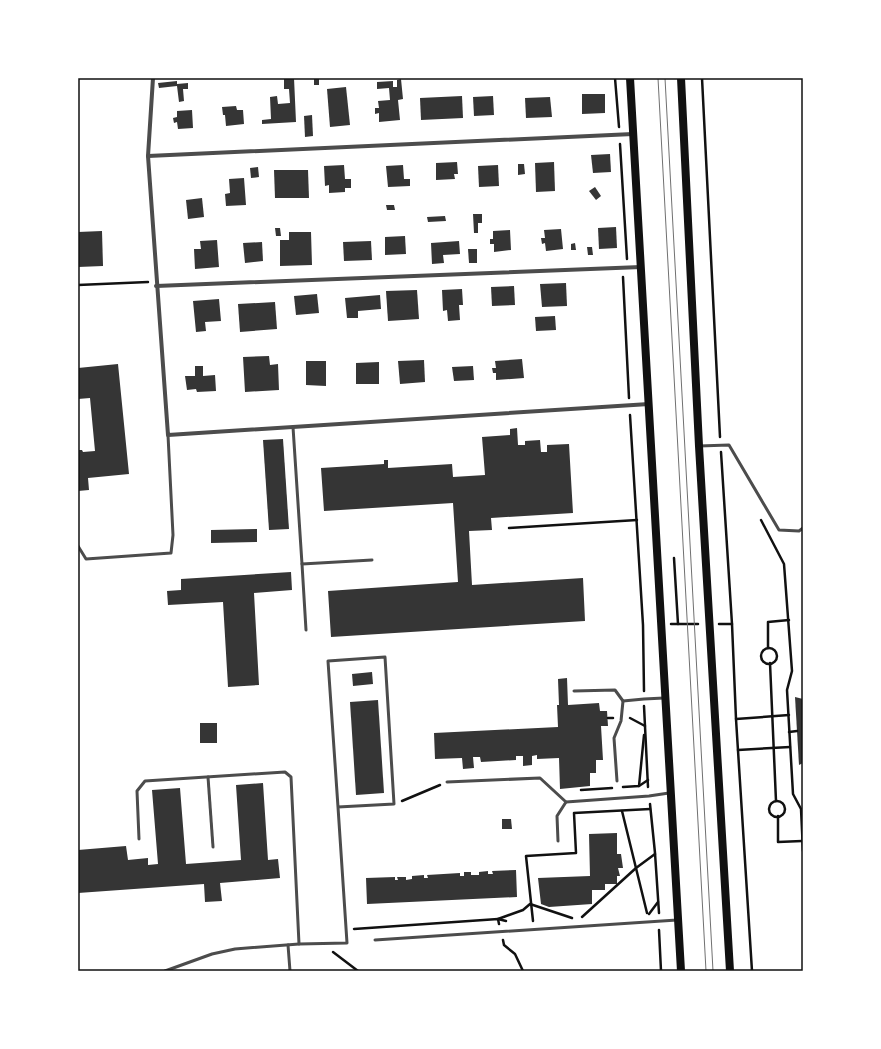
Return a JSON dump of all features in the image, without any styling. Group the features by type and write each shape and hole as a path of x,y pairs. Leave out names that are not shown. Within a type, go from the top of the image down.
{"main road":[{"path":"630,78 650,404 681,971"},
{"path":"681,78 730,971"}],"street":[{"path":"153,78 148,156 156,286 168,435 650,404"},
{"path":"148,156 634,134"},
{"path":"156,286 642,267"}],"lane":[{"path":"293,427 306,630"},
{"path":"78,546 86,559 171,553 172,535 168,435"},
{"path":"700,446 729,445 779,530 799,531 803,528"},
{"path":"302,564 372,560"},
{"path":"165,971 212,954 235,949 299,944 347,943 328,661 385,657 394,804 338,807"},
{"path":"574,691 615,690 623,701 621,721 614,738 617,781"},
{"path":"623,701 666,698"},
{"path":"139,839 137,791 145,781 285,772 291,777 299,944"},
{"path":"208,777 213,847"},
{"path":"447,782 540,778 566,802 671,793"},
{"path":"558,841 557,816 566,802"},
{"path":"375,940 678,920"},
{"path":"288,945 290,971"}],"path":[{"path":"615,78 627,258 623,268 629,405 643,625 644,699 648,780 655,853 661,971"},
{"path":"702,78 721,454 752,971"},
{"path":"78,285 156,281"},
{"path":"721,454 725,457"},
{"path":"759,516 784,564 792,671 787,690 793,794 801,809 803,851"},
{"path":"509,528 636,520"},
{"path":"674,558 678,624"},
{"path":"768,648 768,622 788,620"},
{"path":"643,625 732,624"},
{"path":"768,648 764,650 762,656 763,660 770,663"},
{"path":"768,648 774,650 777,655 775,660 770,663"},
{"path":"770,663 776,801"},
{"path":"736,719 789,715"},
{"path":"789,732 797,731"},
{"path":"738,750 790,747"},
{"path":"638,786 648,780"},
{"path":"394,804 447,782"},
{"path":"776,801 771,804 769,809 772,814 778,816"},
{"path":"776,801 780,802 784,806 784,812 778,816"},
{"path":"540,921 532,921 526,856 576,853 574,813 650,809"},
{"path":"622,810 648,915"},
{"path":"778,816 778,842 802,841"},
{"path":"579,920 636,868 655,853"},
{"path":"648,915 658,902"},
{"path":"346,930 498,919 524,910 530,904"},
{"path":"530,904 579,920"},
{"path":"640,915 648,915"},
{"path":"498,919 512,923"},
{"path":"498,919 504,945 515,954 523,971"},
{"path":"563,920 586,919"},
{"path":"323,944 358,971"}],"building":[{"path":"284,78 294,78 296,122 262,124 262,120 271,119 270,97 277,96 278,104 290,103 289,89 284,89"},
{"path":"314,78 319,78 319,85 314,85"},
{"path":"401,79 403,99 398,100 400,120 379,122 379,113 375,114 375,108 379,108 378,101 390,100 389,88 377,89 377,82 393,81 393,87 397,87 397,80"},
{"path":"177,81 177,84 188,83 188,89 183,89 184,101 179,102 177,86 159,88 158,83"},
{"path":"346,87 350,125 330,127 327,89"},
{"path":"582,94 605,94 605,113 582,114"},
{"path":"462,96 463,118 421,120 420,98"},
{"path":"493,96 494,115 474,116 473,97"},
{"path":"550,97 552,117 526,118 525,98"},
{"path":"236,106 237,110 243,110 244,124 226,126 225,115 223,115 222,107"},
{"path":"192,110 193,128 178,129 177,122 174,123 173,118 177,117 177,111"},
{"path":"312,115 313,136 305,137 304,116"},
{"path":"610,154 611,172 593,173 591,155"},
{"path":"457,162 458,174 454,174 455,179 436,180 436,163"},
{"path":"554,162 555,191 536,192 535,163"},
{"path":"518,164 524,164 525,174 518,175"},
{"path":"344,165 345,179 351,179 351,188 345,188 345,192 329,193 329,185 325,186 324,166"},
{"path":"403,165 404,179 410,179 410,186 388,187 386,166"},
{"path":"498,165 499,186 479,187 478,166"},
{"path":"258,167 259,177 251,178 250,168"},
{"path":"274,170 308,170 309,198 275,198"},
{"path":"244,178 246,205 226,206 225,194 230,193 229,179"},
{"path":"595,187 601,196 596,200 589,191"},
{"path":"202,198 204,217 188,219 186,200"},
{"path":"386,205 394,205 395,210 387,210"},
{"path":"473,214 482,214 482,223 478,223 478,233 474,233"},
{"path":"445,216 446,221 428,222 427,217"},
{"path":"616,227 617,248 599,249 598,228"},
{"path":"275,228 280,228 281,236 276,236"},
{"path":"561,229 563,249 546,251 545,243 542,244 541,238 545,238 544,230"},
{"path":"510,230 511,250 494,252 494,244 490,244 490,239 493,239 493,231"},
{"path":"102,231 103,266 78,267 78,232"},
{"path":"289,232 311,232 312,265 280,266 280,240 289,240"},
{"path":"405,236 406,254 385,255 385,237"},
{"path":"217,240 219,267 195,269 194,249 201,249 200,241"},
{"path":"371,241 372,260 344,261 343,242"},
{"path":"459,241 460,254 443,255 444,263 432,264 431,243"},
{"path":"262,242 263,261 245,263 243,243"},
{"path":"575,243 576,250 571,250 571,244"},
{"path":"587,247 592,247 593,255 588,255"},
{"path":"468,249 477,249 477,263 469,263"},
{"path":"566,283 567,306 542,307 540,284"},
{"path":"514,286 515,305 492,306 491,287"},
{"path":"462,289 463,305 459,305 460,320 448,321 447,310 443,311 442,290"},
{"path":"417,290 419,319 388,321 386,291"},
{"path":"317,294 319,313 296,315 294,296"},
{"path":"380,295 381,309 358,311 358,318 347,318 345,298"},
{"path":"219,299 221,321 205,322 206,331 196,332 193,301"},
{"path":"275,302 277,329 240,332 238,304"},
{"path":"555,316 556,330 536,331 535,317"},
{"path":"269,356 270,365 278,364 279,390 245,392 243,357"},
{"path":"522,359 524,378 496,380 496,373 493,373 492,368 496,368 495,361"},
{"path":"424,360 425,382 400,384 398,361"},
{"path":"306,361 326,361 326,386 306,385"},
{"path":"379,362 379,384 356,384 356,363"},
{"path":"118,364 129,474 88,478 89,490 78,491 78,450 82,450 83,452 95,451 90,398 78,399 78,368"},
{"path":"195,366 203,366 203,376 215,375 216,391 197,392 196,389 187,390 185,376 195,376"},
{"path":"473,366 474,380 454,381 452,367"},
{"path":"517,428 518,445 525,445 525,441 540,440 541,452 547,452 547,445 569,444 573,513 491,518 492,530 469,531 472,585 583,578 585,621 331,637 328,591 458,582 453,503 324,511 321,468 384,464 384,460 388,460 388,468 452,464 453,477 485,475 482,437 510,435 510,429"},
{"path":"283,439 289,529 269,530 263,440"},
{"path":"257,529 257,542 211,543 211,530"},
{"path":"291,572 292,590 254,593 259,685 228,687 223,602 168,605 167,591 181,590 181,579"},
{"path":"372,672 373,684 353,686 352,674"},
{"path":"567,678 568,705 599,703 600,711 607,711 608,726 601,726 603,760 596,760 596,773 590,773 590,786 560,789 559,758 537,759 537,755 532,756 532,765 523,766 523,756 516,756 516,760 481,762 480,757 473,757 474,768 463,769 462,758 435,759 434,733 558,727 558,679"},
{"path":"795,697 803,699 803,763 799,765"},
{"path":"378,700 384,793 356,795 350,702"},
{"path":"200,723 217,723 217,743 200,743"},
{"path":"263,783 268,860 278,859 280,878 220,883 222,901 205,902 204,884 78,893 78,850 126,846 128,860 148,858 148,865 158,864 152,790 180,788 186,864 241,860 236,785"},
{"path":"502,819 511,819 512,829 502,829"},
{"path":"617,833 617,854 621,854 623,868 618,868 620,876 617,876 617,884 605,884 605,890 592,890 592,904 549,907 541,904 538,878 590,876 589,834"},
{"path":"516,870 517,897 367,904 366,878 395,877 395,880 398,880 397,877 406,877 406,880 412,879 412,876 424,875 424,878 428,878 427,875 460,873 460,876 464,876 464,872 471,872 471,875 479,875 479,872 488,871 488,874 493,874 492,871"}],"tram line":[{"path":"658,78 706,971"},
{"path":"665,78 713,971"}]}
